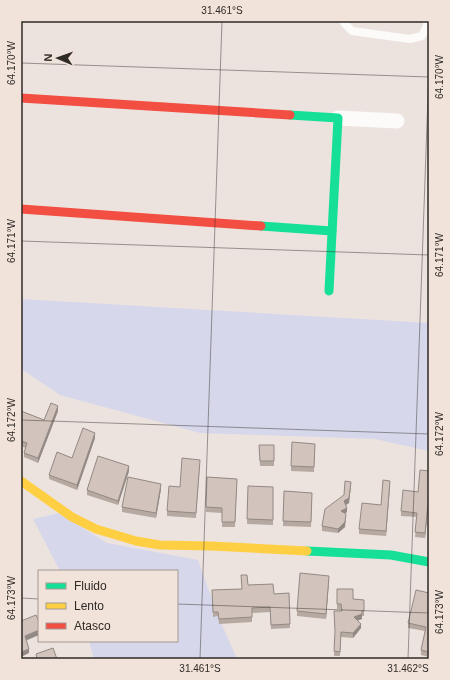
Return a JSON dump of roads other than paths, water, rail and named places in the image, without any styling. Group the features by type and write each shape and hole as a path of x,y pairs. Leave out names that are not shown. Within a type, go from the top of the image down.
{"street":[{"path":"21,98 397,122"},
{"path":"329,291 338,118"},
{"path":"21,209 332,231"},
{"path":"21,481 72,517 96,529 136,541 160,545 211,546 391,556 429,562"}],"lane":[{"path":"343,21 352,31 410,39 422,36 427,26 427,21"}]}
